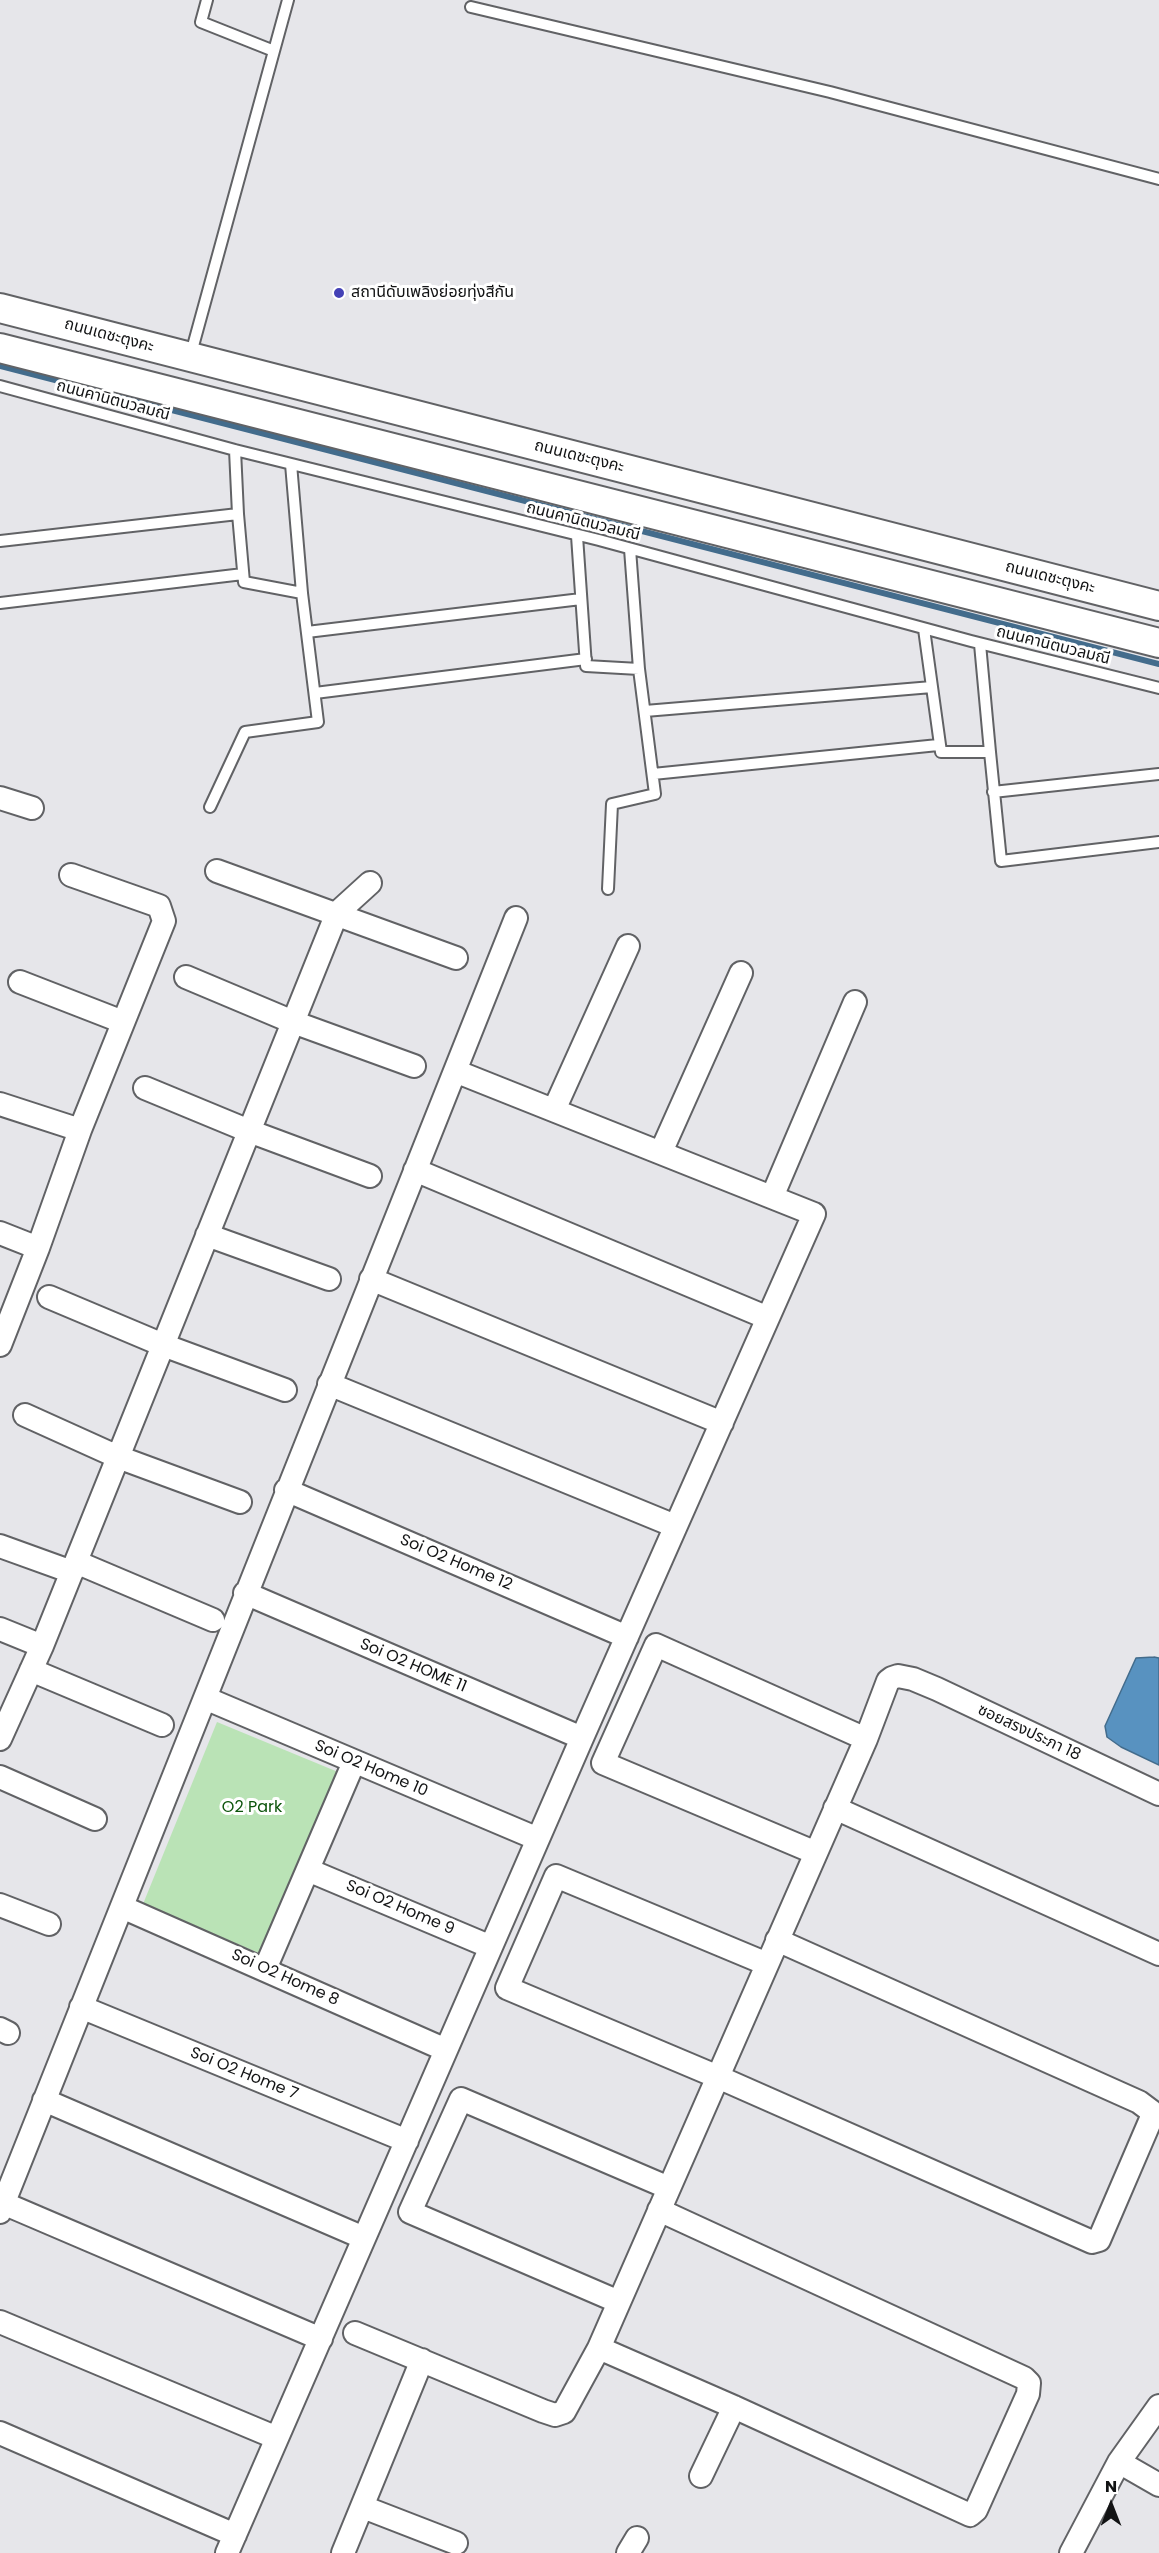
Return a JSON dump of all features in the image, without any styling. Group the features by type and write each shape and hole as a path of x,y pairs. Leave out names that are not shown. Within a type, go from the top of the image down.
{"street":[{"name":"ถนนเดชะตุงคะ","path":"0,308 1159,606"},
{"path":"0,348 1159,643"},
{"path":"652,514 662,478"},
{"path":"0,798 32,808"},
{"path":"217,871 456,958"},
{"path":"0,1345 80,1130 164,921 159,906 71,875"},
{"path":"0,1739 42,1646 337,913 370,883"},
{"path":"321,2339 2,2207 516,918"},
{"path":"554,1110 628,946"},
{"path":"661,1152 741,973"},
{"path":"186,977 293,1022 414,1066"},
{"path":"20,982 123,1022"},
{"path":"772,1197 855,1002"},
{"path":"0,2433 231,2544 582,1738 814,1214 455,1071"},
{"path":"145,1088 249,1131 370,1176"},
{"path":"0,1104 80,1130"},
{"path":"415,1170 768,1318"},
{"path":"0,1233 38,1248"},
{"path":"207,1235 329,1280"},
{"path":"371,1280 722,1423"},
{"path":"49,1298 163,1345 285,1390"},
{"path":"329,1384 675,1527"},
{"path":"25,1415 118,1457 240,1502"},
{"name":"Soi O2 Home 12","path":"286,1490 627,1636"},
{"path":"0,1546 74,1567 213,1620"},
{"name":"Soi O2 HOME 11","path":"245,1593 582,1738"},
{"path":"0,1629 42,1646"},
{"path":"355,2333 543,2411 561,2414 571,2402 599,2348 866,1739 656,1645 603,1763 816,1853"},
{"path":"31,1670 162,1725"},
{"name":"ซอยสรงประภา 18","path":"866,1739 888,1681 898,1676 937,1689 1159,1794"},
{"name":"Soi O2 Home 10","path":"205,1698 538,1839"},
{"path":"265,1968 354,1762"},
{"path":"0,1778 95,1819"},
{"path":"835,1808 1159,1954"},
{"name":"Soi O2 Home 9","path":"308,1870 491,1947"},
{"path":"767,1964 556,1876 507,1988 718,2077 1092,2242 1099,2240 1151,2119 1151,2110 1139,2102 777,1940"},
{"path":"0,1905 48,1924"},
{"name":"Soi O2 Home 8","path":"122,1907 265,1968 446,2050"},
{"name":"Soi O2 Home 7","path":"81,2007 407,2141"},
{"path":"619,2302 410,2212 461,2099 669,2188"},
{"path":"44,2100 364,2238"},
{"path":"599,2348 970,2514 976,2510 1028,2394 1029,2383 1017,2374 659,2210"},
{"path":"0,2322 277,2438"},
{"path":"343,2553 422,2360"},
{"path":"1071,2553 1119,2462 1159,2406"},
{"path":"701,2476 734,2407"},
{"path":"1119,2462 1159,2485"},
{"path":"363,2507 456,2543"}],"lane":[{"path":"207,0 201,22 273,51"},
{"path":"190,357 288,0"},
{"path":"471,7 830,92 1159,179"},
{"name":"ถนนคานิตนวลมณี","path":"0,386 235,450 630,549 980,644 1159,688"},
{"path":"235,450 244,582 302,592"},
{"path":"210,807 245,732 318,722 302,592 291,464"},
{"path":"0,541 238,514"},
{"path":"577,536 586,666 639,669"},
{"path":"608,889 612,804 656,794 639,669 630,549"},
{"path":"0,603 243,574"},
{"path":"307,632 581,599"},
{"path":"924,629 938,745 941,752 990,752"},
{"path":"980,644 1001,861 1159,842"},
{"path":"315,693 586,659"},
{"path":"645,711 932,687"},
{"path":"653,774 938,745"},
{"path":"993,792 1159,774"}],"green space":[{"name":"O2 Park","path":"217,1722 338,1772 261,1954 143,1904"}],"water":[{"path":"1136,1658 1159,1658 1159,1765 1121,1747 1107,1737 1105,1726"}],"waterway":[{"path":"0,366 1159,664"}],"place":[{"name":"สถานีดับเพลิงย่อยทุ่งสีกัน","path":"339,293"}]}
